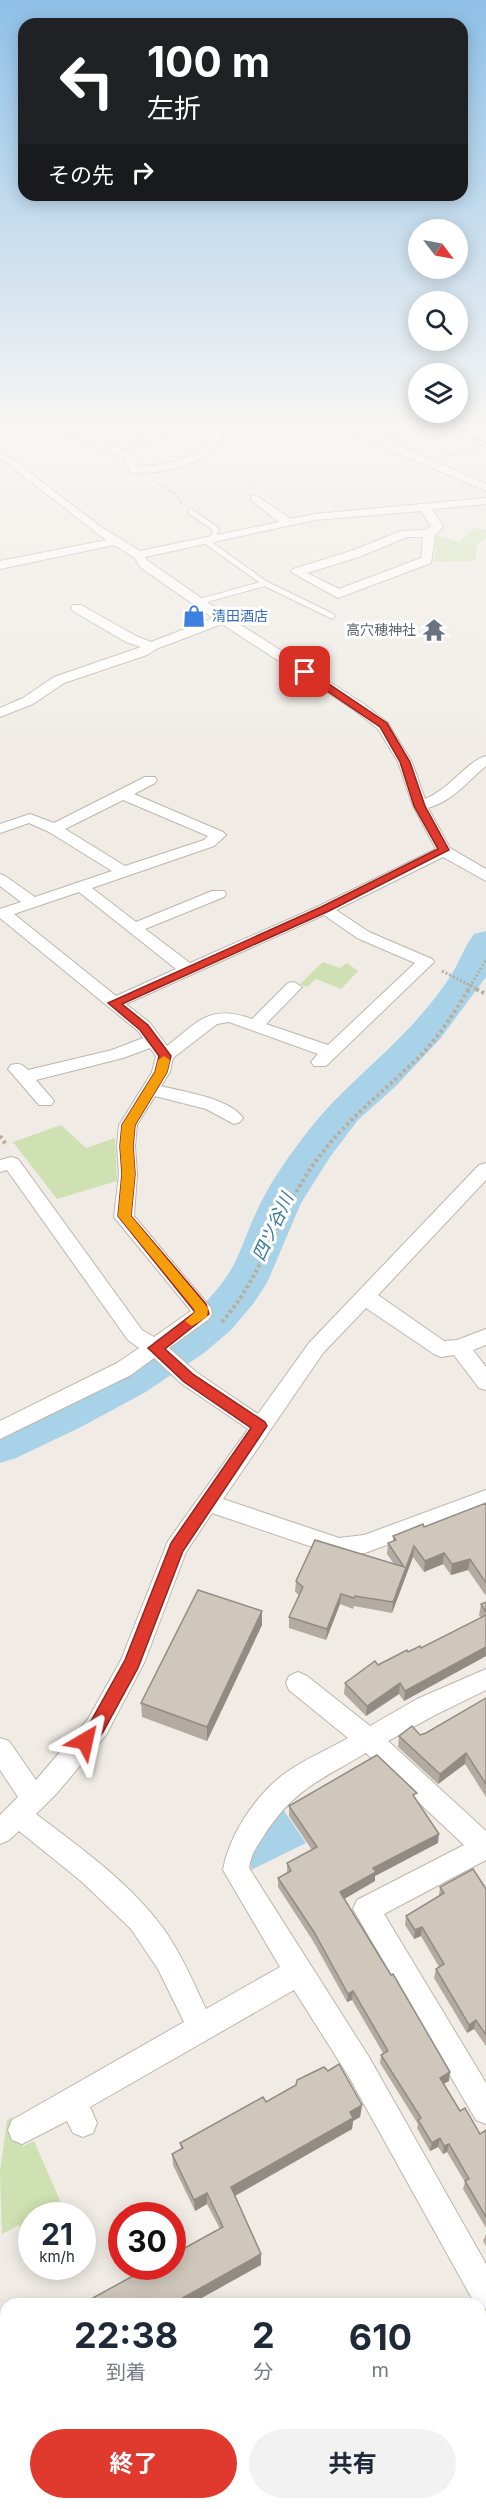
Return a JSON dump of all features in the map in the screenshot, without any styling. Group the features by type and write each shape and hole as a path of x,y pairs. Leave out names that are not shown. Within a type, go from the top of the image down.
{"street":[{"path":"114,539 138,555 144,564 198,602 359,707 383,726 405,762 420,806 444,850 486,876"},
{"path":"138,555 220,539"},
{"path":"388,539 355,554 297,572 338,594 427,560 429,539"},
{"path":"0,565 117,541"},
{"path":"76,608 131,639 151,646"},
{"path":"0,713 28,701 58,680 142,652 151,646 223,619"},
{"path":"420,806 436,801 454,789 473,767 486,760"},
{"path":"54,829 88,815 121,794 150,780"},
{"path":"121,794 218,835 209,843 3,913 144,1027 165,1056"},
{"path":"0,829 30,818 54,829 124,872"},
{"path":"114,1003 325,909 444,850"},
{"path":"0,879 33,903"},
{"path":"80,886 188,970"},
{"path":"134,928 218,894"},
{"path":"0,1431 124,1369 162,1353 202,1314 201,1308 124,1216 128,1174 126,1146 128,1125 161,1072 165,1056 212,1019 230,1017 255,1025 325,1057 426,962 363,935 325,909"},
{"path":"255,1025 294,987"},
{"path":"45,1101 21,1073 117,1054 155,1040"},
{"path":"150,1089 212,1105 234,1118"},
{"path":"0,1166 11,1163 135,1335 162,1353 189,1378 260,1426"},
{"path":"17,1815 97,1727 132,1663 176,1548 316,1348 364,1296 479,1189 486,1169"},
{"path":"364,1296 441,1349 459,1347 486,1337"},
{"path":"459,1347 486,1382"},
{"path":"208,1503 339,1547 365,1544 486,1499"},
{"path":"486,1679 426,1707 293,1782 270,1804 239,1851 236,1870 358,2067 486,2294"},
{"path":"298,1683 368,1739 486,1847 366,1910 486,2110"},
{"path":"0,1749 17,1815 89,1872 130,1910 155,1939 201,2028"},
{"path":"22,2130 77,2112 201,2028 298,1972"}],"lane":[{"path":"211,539 209,542 230,562 263,584 332,616"},
{"path":"198,602 263,584"}],"path":[{"path":"214,1328 234,1310 248,1287 290,1202 318,1159 342,1130 426,1049 452,1018 469,985 486,960"},
{"path":"458,979 486,994"}],"green space":[{"path":"436,539 459,542 462,539 484,539 477,544 476,561 434,562"},
{"path":"323,962 340,968 347,963 358,971 341,989 316,979 307,987 300,984"},
{"path":"61,1125 86,1148 115,1138 117,1181 57,1199 13,1142"},
{"path":"12,2117 23,2146 34,2141 61,2202 18,2202 18,2226 2,2234 0,2172 7,2120"}],"water":[{"path":"282,1808 306,1843 251,1870 251,1853"}],"building":[{"path":"486,1503 486,1583 470,1559 452,1564 444,1553 425,1561 414,1546 393,1602 355,1596 354,1598 341,1594 327,1629 289,1617 303,1587 296,1581 315,1540 404,1567 388,1543 396,1540 393,1536 423,1524 424,1527"},
{"path":"198,1590 262,1611 207,1727 141,1703"},
{"path":"486,1602 486,1612 481,1604"},
{"path":"486,1615 486,1647 405,1691 400,1683 367,1706 345,1683 375,1661 378,1665 407,1650 408,1652 420,1646 421,1648"},
{"path":"486,1698 486,1784 466,1753 440,1774 399,1736 412,1726 420,1735 426,1733"},
{"path":"377,1755 417,1793 413,1795 439,1834 373,1868 376,1872 340,1892 391,1975 393,1974 450,2072 440,2078 460,2111 465,2108 480,2134 486,2130 486,2217 465,2181 469,2179 449,2144 444,2146 440,2138 432,2143 418,2120 421,2118 381,2055 388,2051 353,1991 348,1994 314,1932 278,1878 291,1871 287,1863 317,1847 289,1806"},
{"path":"473,1869 486,1889 486,2035 476,2020 469,2025 436,1969 444,1964 422,1927 415,1930 406,1916 444,1893 440,1887"},
{"path":"339,2064 362,2105 350,2112 353,2118 231,2187 261,2254 183,2298 93,2298 126,2280 186,2280 186,2247 223,2227 207,2193 194,2200 172,2154 183,2148 180,2143 263,2097 266,2102 296,2085 297,2080 324,2067 328,2071"}],"waterway":[{"name":"四ツ谷川","path":"0,1445 128,1381 189,1341 215,1318 245,1283 281,1203 308,1158 355,1101 383,1077 442,1014 468,977 486,941"}],"slow traffic":[{"path":"164,1060 161,1072 128,1125 126,1146 128,1174 124,1216 201,1308 202,1314 192,1321"}],"place":[{"name":"清田酒店","path":"194,616"},
{"name":"高穴穂神社","path":"434,630"}],"route":[{"path":"85,1741 97,1727 132,1663 176,1548 260,1426 189,1378 155,1348 202,1314 201,1308 124,1216 128,1174 126,1146 128,1125 161,1072 165,1056 160,1046 144,1027 114,1003 325,909 444,850 420,806 405,762 383,726 359,707 305,672"}]}
